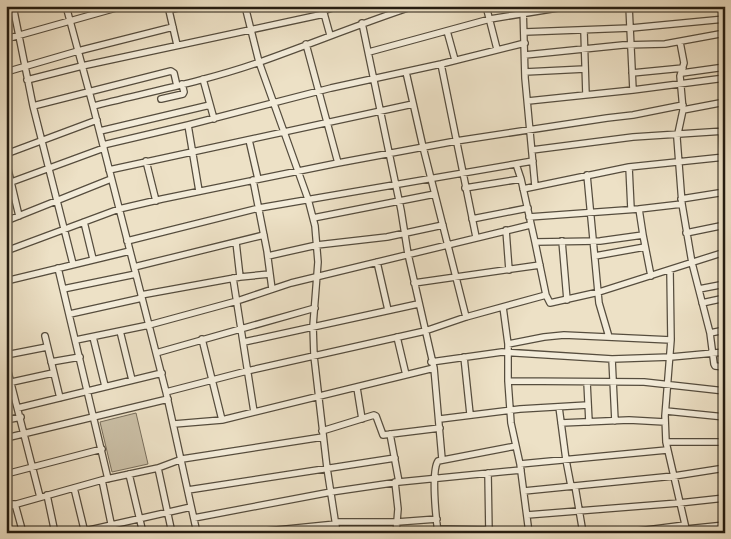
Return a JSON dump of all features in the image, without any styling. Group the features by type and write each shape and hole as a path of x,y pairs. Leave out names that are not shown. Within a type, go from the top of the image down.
{"street":[{"path":"6,7 12,6 20,35 27,80 72,264"},
{"path":"66,6 88,91 94,106 162,373 197,533"},
{"path":"6,39 123,6"},
{"path":"177,45 169,8 186,6"},
{"path":"245,6 259,62 313,218 317,245 317,277 313,326 314,356 327,468 337,533"},
{"path":"27,80 250,29 339,6"},
{"path":"94,106 203,79 259,62 362,23 414,6"},
{"path":"486,6 497,50"},
{"path":"523,6 525,72 535,186"},
{"path":"368,52 490,19 570,6"},
{"path":"629,6 633,90"},
{"path":"323,11 330,35"},
{"path":"525,32 631,28 725,19"},
{"path":"362,23 418,304 433,365 440,419 442,459"},
{"path":"6,72 172,27"},
{"path":"447,31 455,60"},
{"path":"584,31 586,95"},
{"path":"525,55 631,45 658,45 725,33"},
{"path":"680,42 684,63 680,76 683,107 678,134 678,163 686,234 710,333 715,366 725,368"},
{"path":"306,44 338,162"},
{"path":"9,183 104,147 319,91 524,44"},
{"path":"441,64 476,237"},
{"path":"632,73 725,67"},
{"path":"525,72 585,69"},
{"path":"33,106 171,71 174,73 184,93 161,99"},
{"path":"406,72 466,317"},
{"path":"528,100 633,90 725,78"},
{"path":"203,79 214,119"},
{"path":"6,251 119,209 338,162 531,129 725,102"},
{"path":"110,170 413,104"},
{"path":"100,131 210,105"},
{"path":"6,154 97,120"},
{"path":"188,126 199,191"},
{"path":"523,189 629,167 724,157 723,131 634,137 532,150"},
{"path":"249,140 272,289"},
{"path":"6,161 9,183 19,216"},
{"path":"146,161 156,201"},
{"path":"127,241 259,208 533,161"},
{"path":"516,164 528,208 546,295 550,303 599,292 725,252"},
{"path":"629,167 631,209"},
{"path":"587,175 599,303 609,337"},
{"path":"6,222 112,179"},
{"path":"466,188 520,179"},
{"path":"529,217 639,209 725,192"},
{"path":"313,218 435,194"},
{"path":"472,219 528,208"},
{"path":"639,209 651,276"},
{"path":"84,222 93,259"},
{"path":"268,256 317,245 379,238 443,225"},
{"path":"76,340 150,325 237,301 297,281 530,225"},
{"path":"686,234 725,225"},
{"path":"506,230 509,270"},
{"path":"64,289 264,235"},
{"path":"535,242 594,241 643,235"},
{"path":"562,241 567,300"},
{"path":"236,242 240,277"},
{"path":"595,256 645,246"},
{"path":"6,281 130,251"},
{"path":"377,262 388,310"},
{"path":"414,283 540,265"},
{"path":"58,268 102,449 113,533"},
{"path":"670,270 671,357 665,422 666,442 686,529"},
{"path":"70,314 142,296 233,278 270,274"},
{"path":"233,278 254,412"},
{"path":"699,289 725,284"},
{"path":"166,392 247,371 398,338 546,295"},
{"path":"702,303 725,298"},
{"path":"244,342 418,304"},
{"path":"503,307 508,344 508,381 512,429 524,491 529,533"},
{"path":"156,353 315,308"},
{"path":"710,333 725,330"},
{"path":"120,331 132,380"},
{"path":"508,344 555,335 671,340"},
{"path":"45,336 60,398"},
{"path":"93,337 106,386"},
{"path":"398,338 406,375"},
{"path":"202,339 222,420"},
{"path":"6,355 47,346"},
{"path":"174,424 222,420 357,388 464,357 508,352 612,359 671,357 725,352"},
{"path":"51,362 80,357"},
{"path":"464,357 470,414"},
{"path":"612,359 615,421"},
{"path":"6,364 40,497"},
{"path":"12,382 54,373"},
{"path":"18,408 162,373"},
{"path":"508,381 644,382 725,391"},
{"path":"587,382 589,422"},
{"path":"357,388 362,418"},
{"path":"6,395 14,393"},
{"path":"6,438 168,399"},
{"path":"440,419 510,410 588,405"},
{"path":"559,406 566,460 583,533"},
{"path":"666,411 725,417"},
{"path":"6,506 158,468 182,458 323,434 362,418 375,415 382,435 440,428"},
{"path":"6,420 21,417"},
{"path":"561,423 639,420 665,422"},
{"path":"390,434 397,482 398,509 396,533"},
{"path":"666,442 725,442"},
{"path":"488,473 489,531 438,531 434,480 436,463 442,459 516,446"},
{"path":"6,474 102,449"},
{"path":"194,518 331,492 397,482 434,480 566,460 667,450"},
{"path":"188,490 395,458"},
{"path":"158,468 172,533"},
{"path":"524,491 674,476 725,468"},
{"path":"129,474 143,533"},
{"path":"74,488 84,532"},
{"path":"47,495 55,533"},
{"path":"527,514 725,498"},
{"path":"15,504 23,533"},
{"path":"76,533 192,507"},
{"path":"247,533 336,523 437,519"},
{"path":"622,533 725,525"}],"shaded area":[{"path":"136,413 148,464 112,472 100,422"}]}
